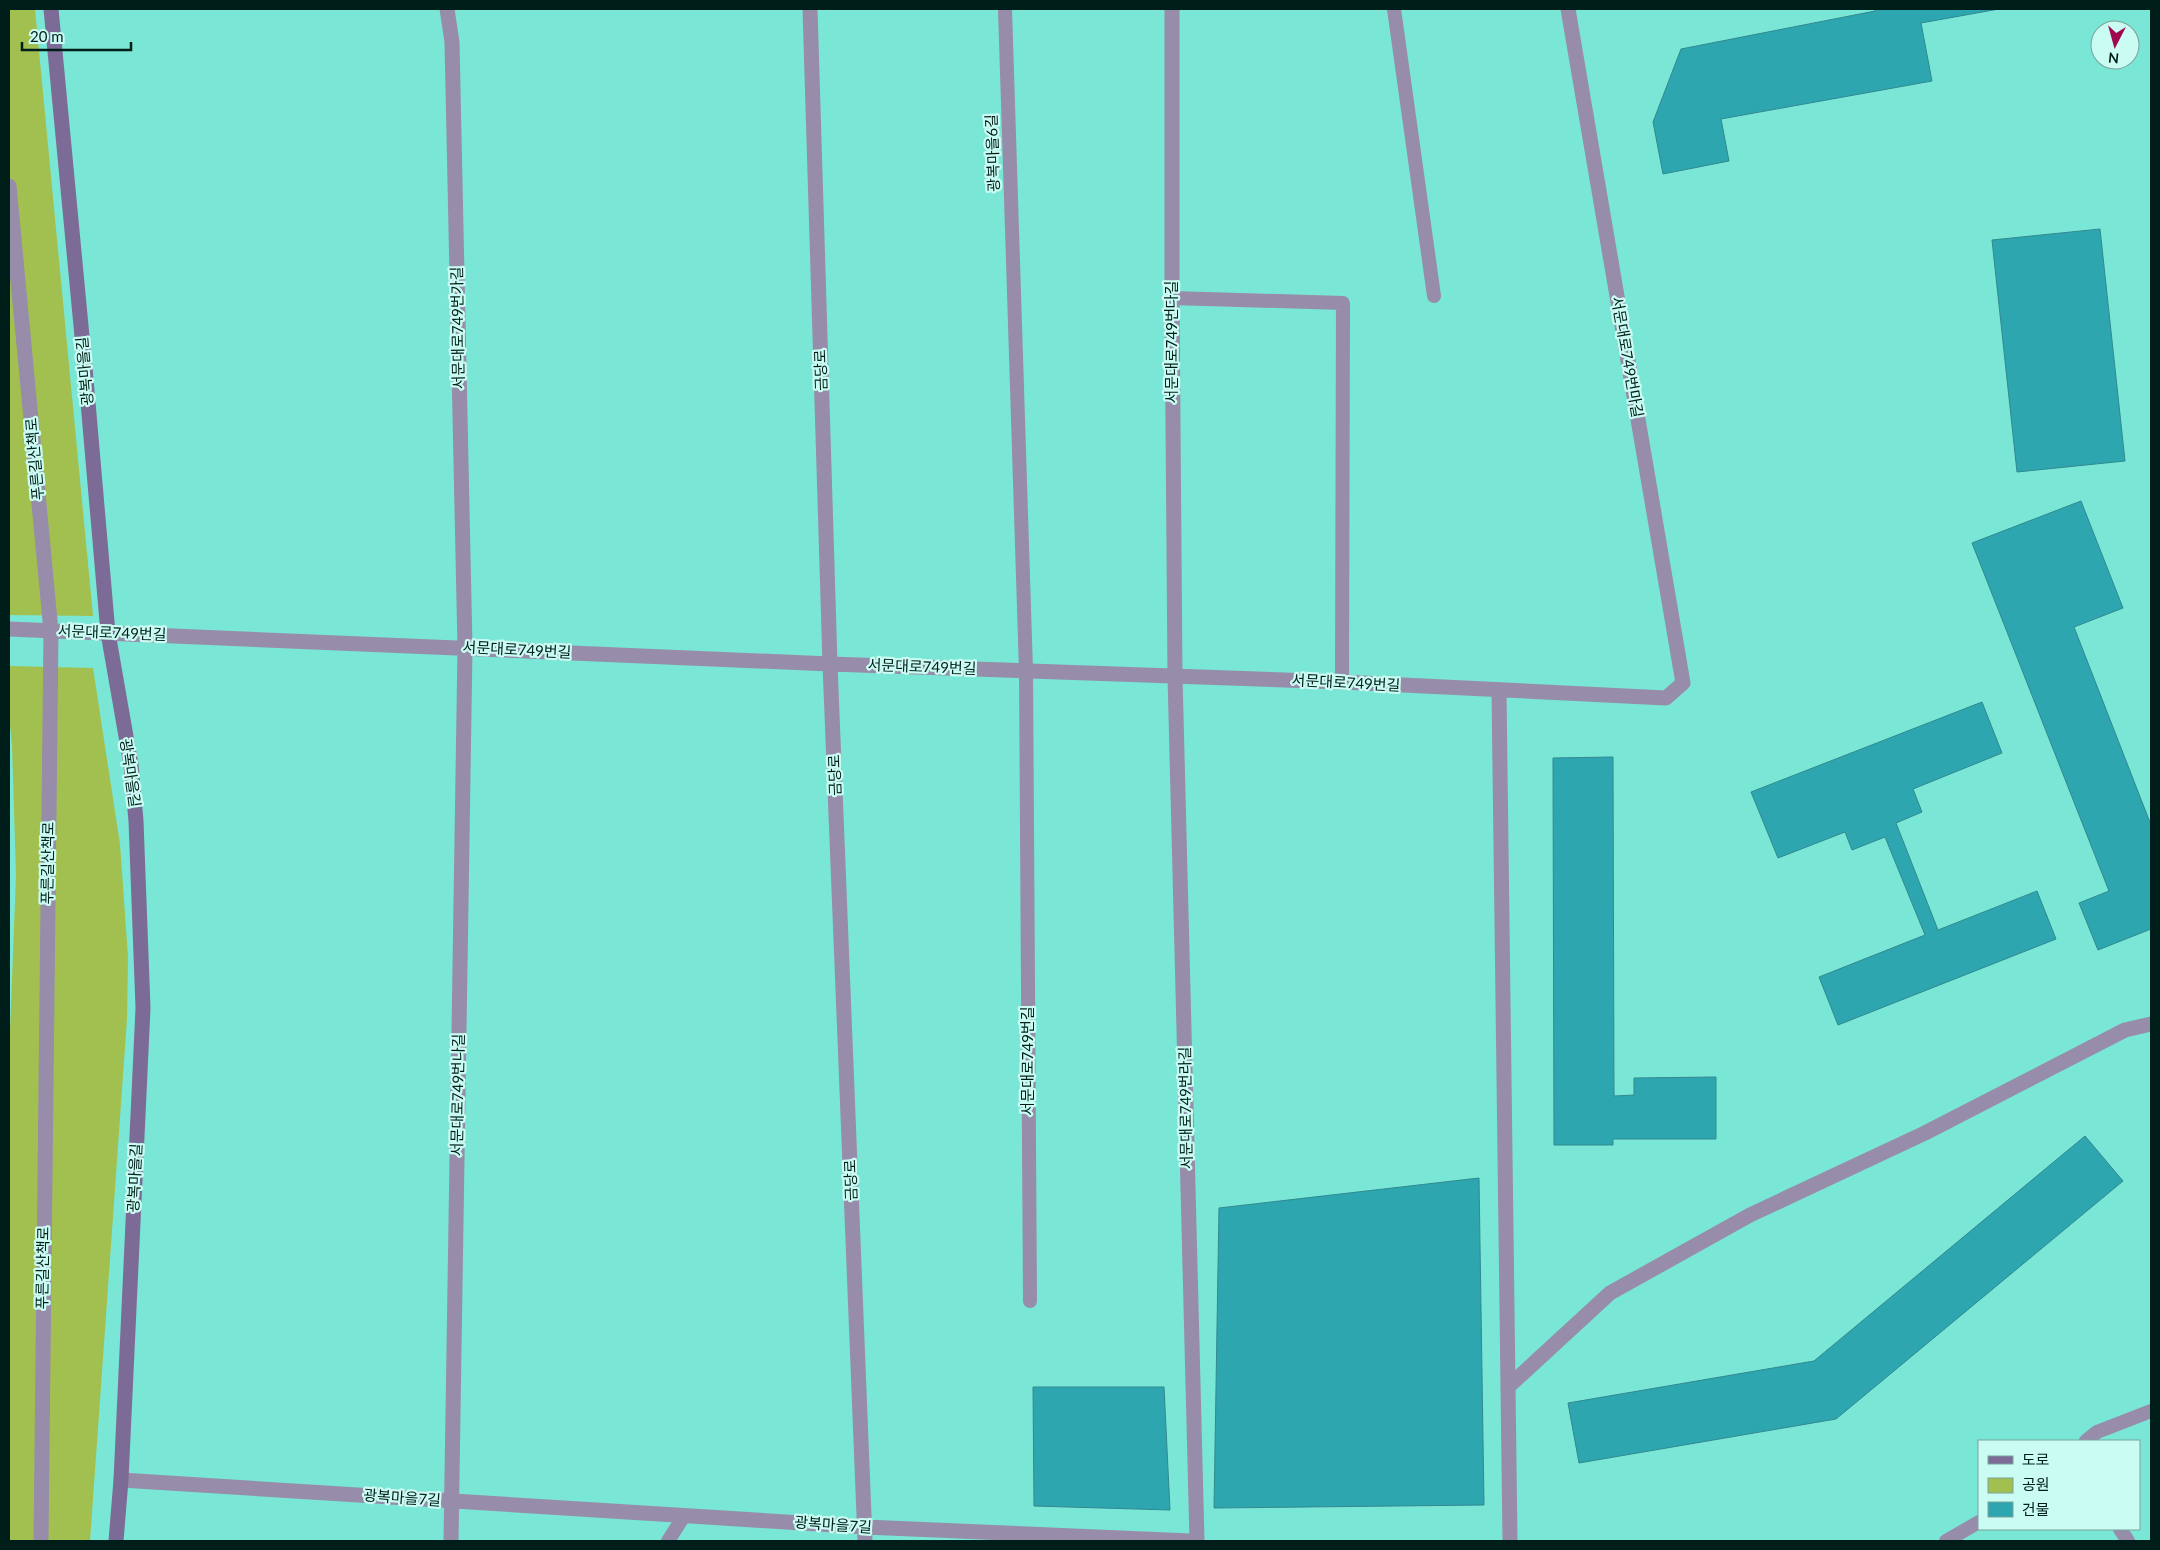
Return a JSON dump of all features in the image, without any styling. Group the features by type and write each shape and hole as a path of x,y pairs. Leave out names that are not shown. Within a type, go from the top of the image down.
{"street":[{"name":"광복마을길","path":"51,9 108,633 130,765 137,840 143,999 116,1541"},
{"name":"서문대로749번가길","path":"447,9 452,42 464,648"},
{"name":"금당로","path":"810,9 830,664 865,1534"},
{"name":"서문대로749번다길","path":"1172,9 1175,676"},
{"name":"서문대로749번마길","path":"1568,9 1683,683 1666,698"},
{"name":"푸른길산책로","path":"9,186 51,631 41,1541"},
{"name":"서문대로749번길","path":"9,629 830,664 1342,682 1666,698"},
{"name":"서문대로749번나길","path":"451,1541 464,648"},
{"name":"서문대로749번라길","path":"1175,676 1197,1541"},
{"path":"1499,691 1510,1541"},
{"path":"1508,1387 1610,1293 1750,1215 1925,1133 2125,1030 2151,1024"},
{"name":"광복마을7길","path":"120,1480 684,1516 865,1534 1190,1541"}],"lane":[{"name":"광복마을6길","path":"1005,9 1014,297"},
{"path":"1394,9 1434,296"},
{"name":"서문대로749번길","path":"1014,297 1026,671 1030,1301"},
{"path":"1172,298 1343,303 1342,682"},
{"path":"2087,1440 2097,1432 2151,1411"},
{"path":"668,1541 684,1516"},
{"path":"1946,1541 1978,1523"},
{"path":"2121,1530 2128,1541"}],"green space":[{"path":"9,9 35,9 93,616 9,615"},
{"path":"9,666 93,668 120,844 128,957 127,1019 90,1541 9,1541 9,1057 16,876 12,745 9,715"}],"building":[{"path":"1874,9 1999,9 1921,23 1932,81 1721,119 1729,161 1663,174 1653,122 1681,49 1875,11"},
{"path":"2100,229 2125,461 2017,472 1992,240"},
{"path":"2081,501 2123,608 2074,627 2151,825 2151,929 2098,950 2079,903 2109,891 1972,543"},
{"path":"1982,702 2002,753 1913,789 1922,812 1896,823 1938,930 2037,891 2056,939 1838,1025 1819,977 1925,935 1885,837 1852,850 1845,832 1778,858 1751,792"},
{"path":"1613,757 1614,1096 1634,1095 1634,1078 1716,1077 1716,1139 1613,1139 1613,1145 1554,1145 1553,758"},
{"path":"2085,1136 2123,1181 1836,1419 1579,1463 1568,1403 1814,1361"},
{"path":"1479,1178 1484,1505 1214,1508 1219,1208"},
{"path":"1033,1387 1164,1387 1170,1510 1034,1506"}]}
